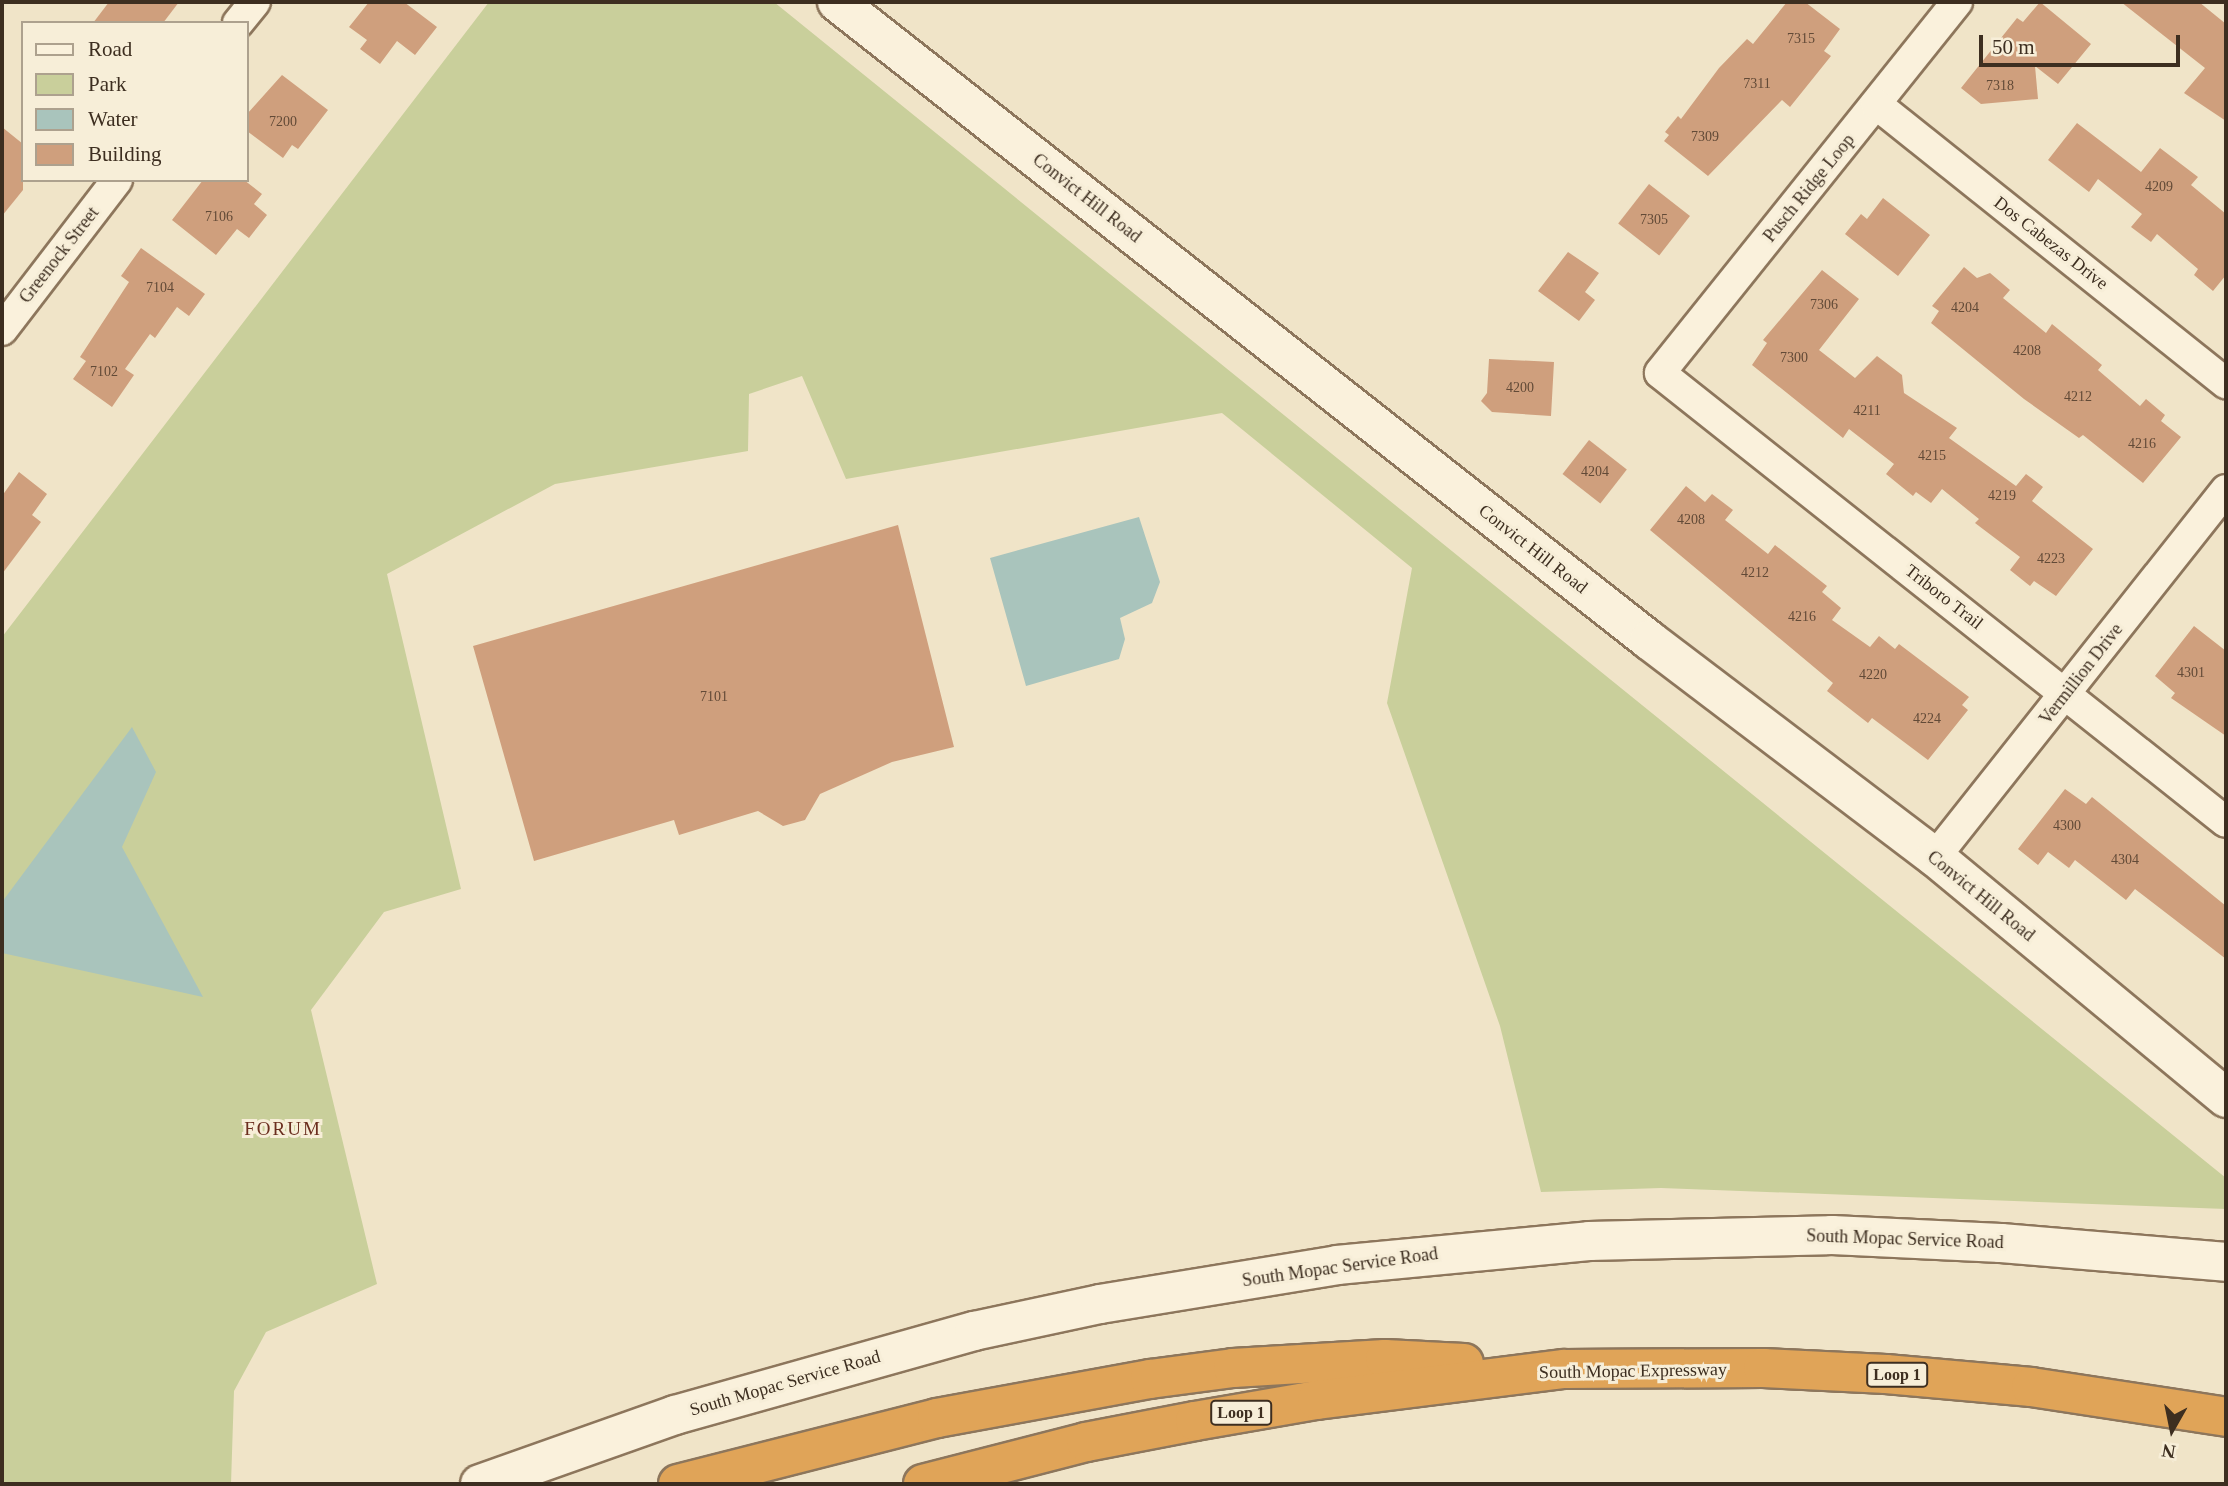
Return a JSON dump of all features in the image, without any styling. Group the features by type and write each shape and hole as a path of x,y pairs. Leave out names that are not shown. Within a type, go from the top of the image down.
{"highway":[{"path":"678,1484 937,1418 1233,1368 1385,1359 1564,1369"},
{"name":"South Mopac Expressway","path":"923,1484 1086,1442 1317,1399 1564,1369 1763,1368 1886,1374 2031,1387 2226,1417"}],"street":[{"path":"240,21 255,2"},
{"name":"Convict Hill Road","path":"837,2 1638,632 1935,857 2226,1098"},
{"name":"Pusch Ridge Loop","path":"1660,373 1957,2"},
{"name":"Dos Cabezas Drive","path":"1876,104 2226,383"},
{"name":"Greenock Street","path":"2,330 115,182"},
{"name":"Triboro Trail","path":"1660,373 2226,822"},
{"name":"Vermillion Drive","path":"1935,857 2226,490"},
{"name":"South Mopac Service Road","path":"480,1484 675,1415 962,1334 1100,1304 1337,1265 1588,1241 1777,1235 2001,1243 2226,1262"}],"green space":[{"path":"489,2 774,2 2226,1178 2226,1209 1661,1188 1541,1192 1500,1026 1387,703 1412,568 1222,413 846,479 802,376 749,394 748,451 555,484 387,574 461,889 384,912 311,1010 377,1284 266,1332 234,1391 231,1484 2,1484 2,637"}],"water":[{"path":"1139,517 1160,582 1152,603 1120,618 1125,639 1119,659 1026,686 990,558"},
{"path":"132,727 156,772 122,847 203,997 2,953 2,902"}],"building":[{"path":"109,2 179,2 165,21 95,21"},
{"path":"369,2 404,2 437,27 415,55 397,41 380,64 360,49 367,40 349,27"},
{"path":"1787,2 1805,2 1840,29 1824,51 1831,56 1790,107 1782,100 1708,176 1664,141 1669,135 1665,132 1678,116 1681,119 1719,68 1747,39 1753,44"},
{"path":"2040,2 2091,44 2058,84 2035,66 2038,99 1981,104 1961,88 2017,18 2023,22"},
{"path":"2121,2 2199,2 2226,24 2226,121 2184,93 2205,68"},
{"path":"282,75 328,110 298,149 292,145 283,158 248,132 248,113"},
{"path":"2077,123 2141,172 2160,148 2198,177 2191,185 2226,214 2226,275 2213,291 2194,275 2198,269 2157,234 2151,242 2131,227 2142,214 2098,179 2089,192 2048,160"},
{"path":"2,127 21,142 23,190 2,216"},
{"path":"201,182 247,182 262,194 254,204 267,215 249,238 237,229 216,255 172,220"},
{"path":"1649,184 1690,216 1659,255 1618,223"},
{"path":"1883,198 1930,235 1898,276 1845,234 1861,214 1867,219"},
{"path":"141,248 205,294 189,316 177,307 155,338 150,334 125,369 134,375 112,407 73,379 86,361 80,357 129,282 121,276"},
{"path":"1568,252 1599,273 1585,292 1595,300 1579,321 1538,291"},
{"path":"1964,267 1977,278 1990,273 2010,290 2003,298 2046,333 2052,324 2102,365 2098,370 2140,406 2146,399 2165,415 2161,421 2181,437 2143,483 2083,435 2079,438 2024,399 1931,323 1939,311 1932,306"},
{"path":"1822,270 1859,299 1819,350 1855,378 1877,356 1902,375 1904,393 1957,428 1949,438 2016,486 2026,474 2043,487 2032,501 2093,549 2056,596 2034,581 2030,586 2010,570 2020,557 1975,523 1979,519 1942,489 1931,503 1916,492 1913,496 1886,474 1894,464 1849,429 1843,438 1752,365 1767,343 1763,340"},
{"path":"1489,359 1554,362 1551,416 1492,412 1481,401 1487,393"},
{"path":"1589,440 1627,470 1600,503 1563,474"},
{"path":"19,472 47,494 32,515 41,522 2,574 2,496"},
{"path":"1686,486 1705,502 1712,494 1733,510 1725,520 1768,554 1775,545 1827,586 1822,592 1841,608 1832,620 1870,647 1879,636 1895,649 1899,644 1969,697 1962,705 1968,710 1928,760 1872,718 1868,723 1827,691 1833,683 1650,530"},
{"path":"898,525 954,747 892,762 820,794 805,820 783,826 758,811 679,835 674,820 534,861 473,646"},
{"path":"2194,626 2226,651 2226,736 2171,698 2175,693 2155,676"},
{"path":"2065,789 2086,804 2092,797 2226,906 2226,959 2135,889 2126,900 2075,860 2069,868 2048,852 2038,865 2018,849"}],"district":[{"name":"FORUM","path":"283,1129"}]}
